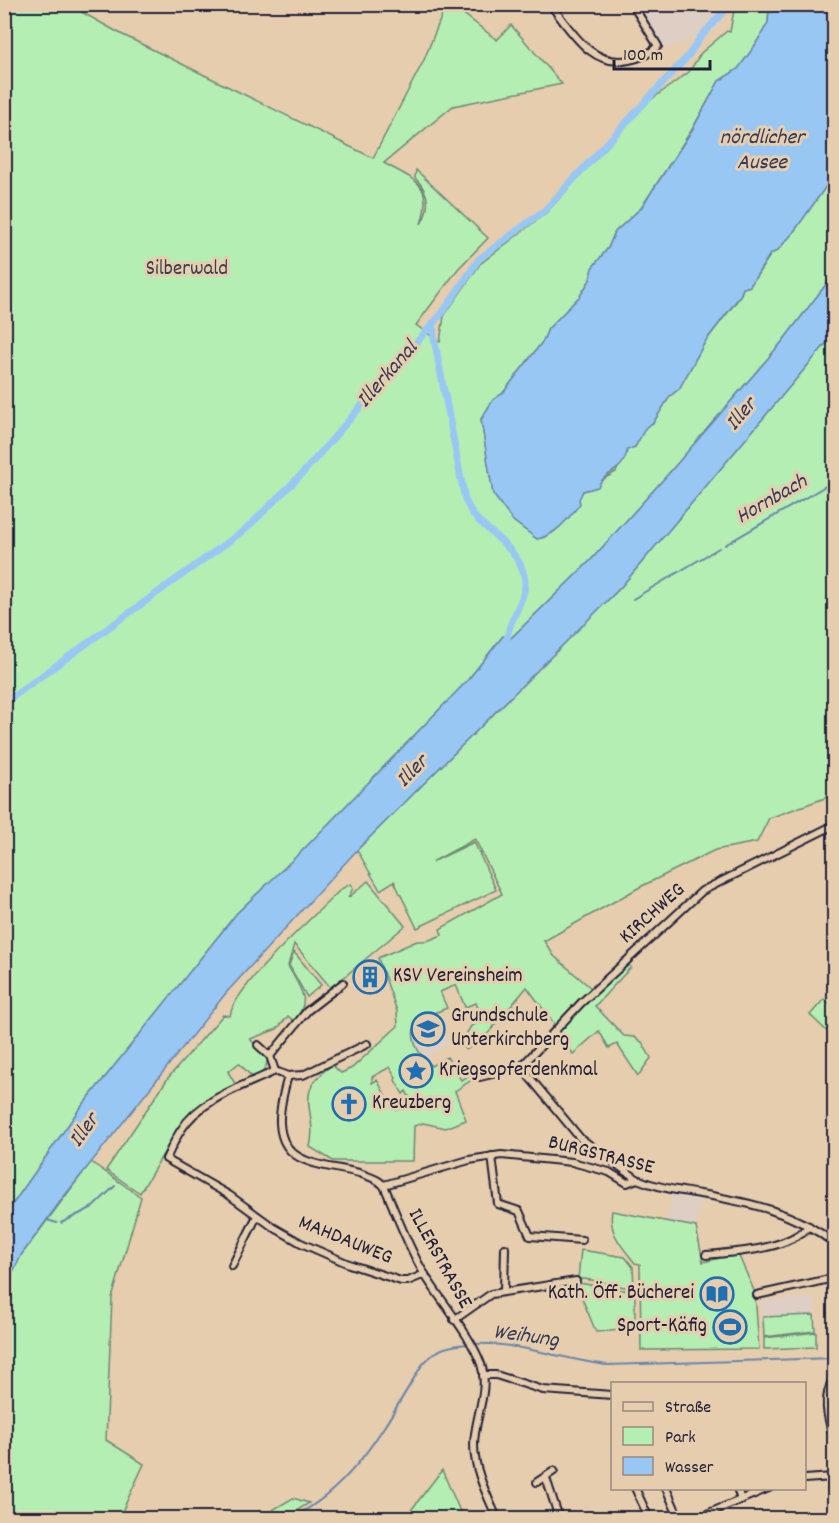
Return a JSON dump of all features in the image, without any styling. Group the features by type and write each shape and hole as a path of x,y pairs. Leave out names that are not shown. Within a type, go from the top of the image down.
{"street":[{"path":"550,4 590,52 606,59 623,61 640,57 658,46 632,4"},
{"name":"KIRCHWEG","path":"521,1067 581,1003 702,891 834,825"},
{"path":"270,1056 307,1011 343,982"},
{"path":"258,1045 270,1056 275,1071 288,1076 303,1075 367,1044"},
{"path":"480,1077 521,1067 580,1138 637,1179"},
{"name":"MAHDAUWEG","path":"275,1071 214,1101 193,1116 181,1129 166,1159 229,1195 257,1216 301,1243 349,1264 401,1281 408,1281 424,1274"},
{"path":"288,1076 279,1117 285,1142 292,1153 307,1161 372,1177 384,1185"},
{"name":"BURGSTRASSE","path":"384,1185 458,1163 493,1157 527,1156 572,1162 609,1172 627,1183 637,1179 663,1189 736,1200 777,1211 809,1226 834,1242"},
{"path":"493,1157 498,1204 519,1211 530,1236 582,1240"},
{"name":"ILLERSTRASSE","path":"384,1185 393,1212 424,1274 474,1350 483,1375 474,1443 475,1459 497,1518"},
{"path":"232,1266 257,1216"},
{"path":"706,1255 761,1249 796,1236 809,1226"},
{"path":"504,1291 505,1248"},
{"path":"757,1295 834,1278"},
{"path":"454,1320 491,1294 576,1281"},
{"path":"483,1375 496,1375 543,1390 611,1395"},
{"path":"834,1377 826,1397 826,1408 834,1438"},
{"path":"537,1482 554,1471"},
{"path":"806,1479 834,1477"},
{"path":"546,1478 559,1518"},
{"path":"635,1490 649,1518"},
{"path":"667,1490 679,1518"},
{"path":"738,1490 741,1500"},
{"path":"697,1518 764,1490"}],"shaded area":[{"path":"632,5 727,5 716,30 666,49"},
{"name":"Grundschule Unterkirchberg","path":"428,999 449,1044 424,1059 412,1037 418,1007"},
{"path":"672,1193 701,1198 696,1227 667,1222"},
{"path":"815,1298 816,1332 763,1337 762,1300"}],"green space":[{"name":"Silberwald","path":"5,5 69,5 121,34 373,158 424,60 446,5 452,5 497,40 511,25 562,84 453,106 384,163 413,179 423,191 425,200 421,224 426,212 427,200 424,189 415,178 416,170 488,238 458,269 416,325 440,342 444,316 480,264 547,212 648,102 689,72 701,53 727,31 730,32 734,10 738,5 774,5 769,9 768,23 754,47 738,69 719,81 691,131 641,208 615,232 608,248 592,268 590,280 580,296 548,329 543,341 503,393 493,400 481,419 493,494 512,520 537,539 553,533 565,521 583,491 597,487 600,481 616,472 627,449 635,447 646,426 653,423 670,396 679,389 705,342 740,297 743,288 750,286 771,254 777,251 793,233 834,175 834,274 782,342 590,561 510,639 502,637 467,681 305,848 237,913 78,1111 5,1215"},
{"path":"834,334 834,789 825,798 769,818 757,842 715,850 640,887 544,941 554,956 591,988 557,1028 527,987 485,1037 466,1050 461,1043 471,1026 483,1021 476,1003 465,1007 456,985 440,992 447,1008 434,1013 437,1019 414,1029 415,1045 431,1066 447,1057 461,1080 471,1075 473,1079 455,1091 466,1120 446,1128 423,1123 414,1126 413,1161 333,1161 310,1147 312,1134 309,1095 319,1076 332,1065 341,1073 352,1068 398,1026 397,1011 378,958 417,941 427,941 442,935 440,929 502,894 475,839 432,862 474,842 496,890 417,928 394,881 380,890 357,850 621,587","holes":["390,1067 403,1094 406,1091 413,1104 411,1102 397,1110 393,1109 377,1080 372,1083 372,1077"]},
{"path":"368,881 405,926 331,988 294,944 288,966 300,987 303,1006 294,1021 288,1016 277,1029 250,1039 268,1058 265,1070 253,1078 239,1063 228,1072 237,1087 204,1104 178,1129 140,1193 106,1170 168,1078 223,1015 230,1016 235,1003 261,969 341,889 351,884 353,888 348,898"},
{"path":"294,952 321,985 307,997 289,965"},
{"path":"627,963 631,967 595,1006 624,1036 634,1037 642,1042 651,1058 638,1076 617,1044 609,1048 599,1031 573,1054 560,1031 583,1005"},
{"path":"824,999 834,1009 834,1038 810,1015"},
{"path":"91,1162 141,1197 112,1298 106,1440 144,1464 119,1518 5,1518 5,1287 22,1254"},
{"path":"612,1211 696,1227 703,1262 738,1254 755,1293 759,1349 641,1350 640,1264 635,1263 617,1239 612,1226"},
{"path":"581,1250 625,1257 633,1267 634,1288 578,1279"},
{"path":"578,1283 635,1292 635,1329 596,1332"},
{"path":"814,1315 815,1331 764,1337 763,1317"},
{"path":"816,1332 816,1347 764,1349 764,1338"},
{"path":"442,1470 463,1518 405,1518"},
{"path":"293,1498 309,1503 285,1518 259,1518"}],"water":[{"name":"nördlicher Ausee","path":"774,5 834,5 834,175 793,233 777,251 770,254 750,286 743,288 740,296 705,342 679,389 670,396 653,423 646,427 635,447 627,450 622,464 605,477 598,487 583,491 579,499 580,504 561,526 537,539 512,520 493,494 481,420 493,400 503,393 543,341 548,329 580,296 590,280 592,268 608,248 615,232 641,208 691,132 719,81 738,69 754,47 768,23 769,9"},
{"name":"Iller","path":"834,274 834,334 621,587 357,850 226,993 62,1199 22,1254 5,1287 5,1215 78,1111 237,913 305,848 467,681 503,636 510,639 590,561 782,342"}],"waterway":[{"name":"Illerkanal","path":"4,703 246,529 302,474 443,312 479,259 545,210 688,56 700,38 730,4"},
{"path":"433,323 465,500 474,516 514,555 524,574 524,593 508,631 508,646"},
{"name":"Hornbach","path":"725,545 834,481"},
{"name":"Hornbach","path":"633,599 719,548"},
{"path":"61,1223 93,1207 115,1186"},
{"path":"47,1220 57,1223"},
{"name":"Weihung","path":"291,1518 314,1505 351,1471 382,1431 422,1365 444,1348 468,1344 508,1346 607,1365 834,1358"}],"place":[{"name":"KSV Vereinsheim","path":"370,977"},
{"name":"Grundschule Unterkirchberg","path":"428,1029"},
{"name":"Kriegsopferdenkmal","path":"416,1071"},
{"name":"Kreuzberg","path":"349,1104"},
{"name":"Kath. Öff. Bücherei","path":"717,1294"},
{"name":"Sport-Käfig","path":"730,1327"}]}
